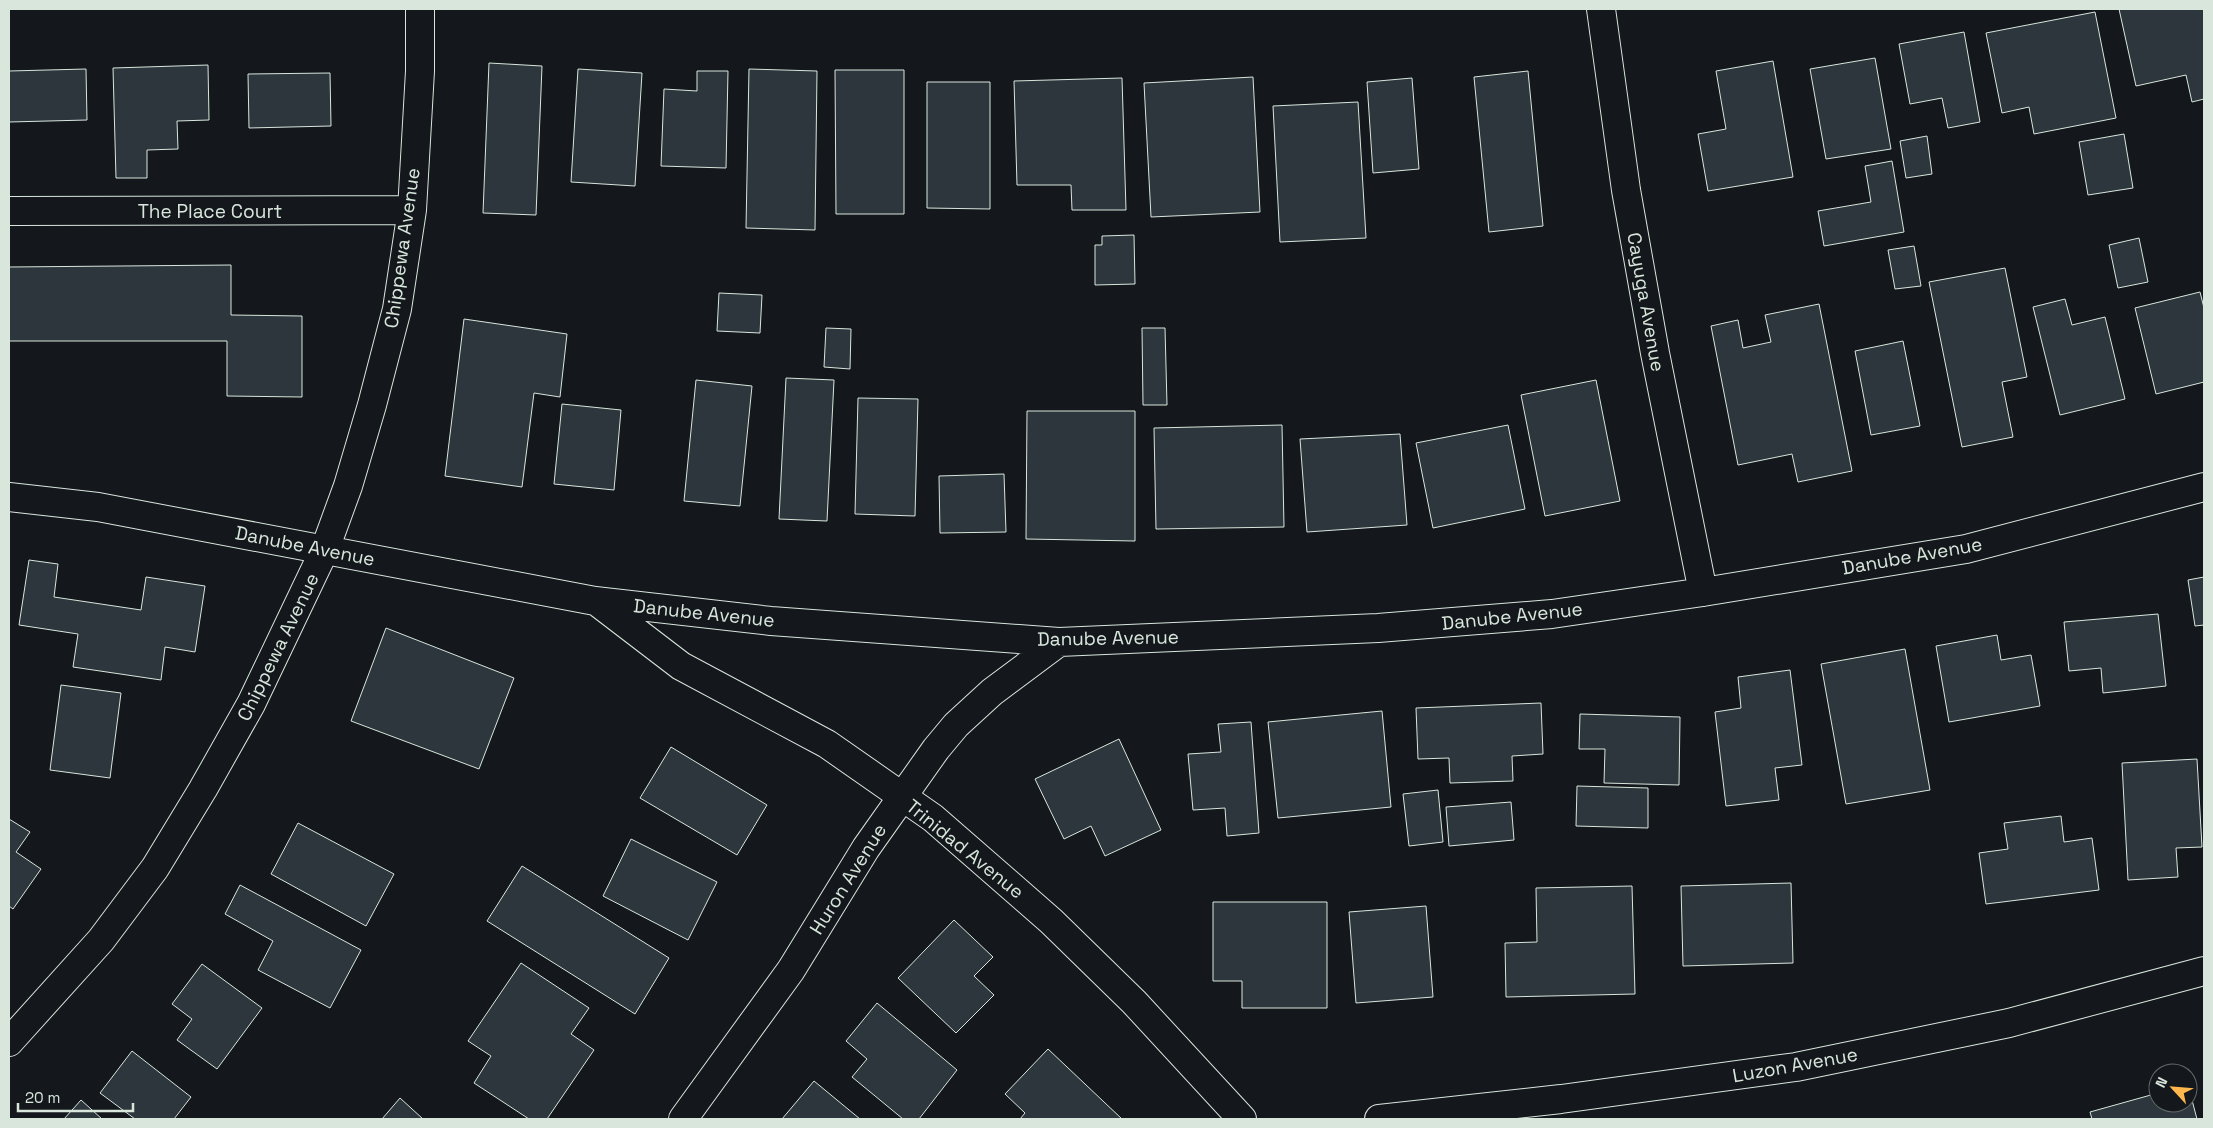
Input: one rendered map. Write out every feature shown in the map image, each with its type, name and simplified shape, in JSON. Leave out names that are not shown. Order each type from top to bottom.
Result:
[{"type":"street","name":"Chippewa Avenue","points":[[9,1042],[101,940],[155,868],[204,789],[251,704],[325,549],[370,414],[397,309],[412,210],[420,71],[420,9]]},
{"type":"street","name":"Cayuga Avenue","points":[[1601,9],[1630,209],[1655,353],[1704,592]]},
{"type":"street","name":"The Place Court","points":[[9,211],[412,210]]},
{"type":"street","name":"Danube Avenue","points":[[9,497],[98,507],[594,601],[780,622],[1059,642],[1378,628],[1552,614],[1704,592],[1966,549],[2204,487]]},
{"type":"street","name":"Trinidad Avenue","points":[[594,601],[681,666],[827,744],[933,818],[1051,921],[1134,1002],[1242,1119]]},
{"type":"street","name":"Huron Avenue","points":[[683,1119],[791,970],[866,848],[936,749],[956,725],[992,692],[1059,642]]},
{"type":"street","name":"Luzon Avenue","points":[[1378,1119],[1561,1099],[1796,1068],[2009,1023],[2204,972]]},
{"type":"building","points":[[2119,9],[2204,9],[2204,99],[2192,102],[2186,75],[2136,86]]},
{"type":"building","points":[[2095,12],[2116,118],[2034,134],[2029,107],[2002,113],[1986,33]]},
{"type":"building","points":[[1964,32],[1980,122],[1948,128],[1942,98],[1910,104],[1899,44]]},
{"type":"building","points":[[1875,58],[1891,149],[1826,159],[1810,69]]},
{"type":"building","points":[[1773,61],[1793,177],[1708,191],[1698,134],[1726,129],[1716,71]]},
{"type":"building","points":[[489,63],[542,66],[536,215],[483,213]]},
{"type":"building","points":[[208,65],[209,120],[177,121],[178,149],[147,150],[147,178],[116,178],[113,68]]},
{"type":"building","points":[[86,69],[87,120],[9,122],[9,71]]},
{"type":"building","points":[[578,69],[642,73],[635,186],[571,182]]},
{"type":"building","points":[[749,69],[817,71],[815,230],[746,228]]},
{"type":"building","points":[[835,70],[904,70],[904,214],[836,214]]},
{"type":"building","points":[[697,71],[728,71],[726,168],[661,166],[664,89],[697,91]]},
{"type":"building","points":[[1528,71],[1543,226],[1489,232],[1474,77]]},
{"type":"building","points":[[330,73],[331,126],[249,128],[248,74]]},
{"type":"building","points":[[1253,77],[1260,212],[1151,217],[1144,83]]},
{"type":"building","points":[[1122,78],[1126,210],[1072,210],[1071,185],[1017,185],[1014,81]]},
{"type":"building","points":[[1412,78],[1419,169],[1373,173],[1367,82]]},
{"type":"building","points":[[927,82],[990,82],[990,209],[927,208]]},
{"type":"building","points":[[1358,102],[1366,238],[1280,242],[1273,106]]},
{"type":"building","points":[[2124,134],[2133,188],[2088,195],[2079,142]]},
{"type":"building","points":[[1927,136],[1932,174],[1906,178],[1900,141]]},
{"type":"building","points":[[1892,161],[1904,232],[1824,246],[1818,211],[1871,202],[1865,166]]},
{"type":"building","points":[[1134,235],[1135,284],[1095,285],[1095,245],[1102,245],[1102,236]]},
{"type":"building","points":[[2139,238],[2148,282],[2118,288],[2109,245]]},
{"type":"building","points":[[1914,246],[1921,286],[1895,289],[1888,250]]},
{"type":"building","points":[[231,265],[231,315],[302,316],[302,397],[227,396],[227,341],[9,341],[9,267]]},
{"type":"building","points":[[2005,268],[2027,377],[2002,382],[2013,437],[1962,447],[1929,282]]},
{"type":"building","points":[[2200,292],[2204,308],[2204,382],[2156,394],[2135,308]]},
{"type":"building","points":[[719,293],[762,295],[760,333],[717,331]]},
{"type":"building","points":[[2065,299],[2072,325],[2105,317],[2125,399],[2060,415],[2033,307]]},
{"type":"building","points":[[1819,304],[1852,471],[1798,482],[1792,454],[1738,465],[1711,326],[1738,320],[1743,348],[1771,342],[1765,315]]},
{"type":"building","points":[[464,319],[567,334],[560,397],[534,393],[522,487],[445,476]]},
{"type":"building","points":[[826,328],[851,329],[850,369],[824,367]]},
{"type":"building","points":[[1142,328],[1165,328],[1167,405],[1143,405]]},
{"type":"building","points":[[1903,341],[1920,426],[1871,435],[1855,351]]},
{"type":"building","points":[[786,378],[834,380],[827,521],[779,519]]},
{"type":"building","points":[[696,380],[752,386],[740,506],[684,501]]},
{"type":"building","points":[[1596,380],[1620,501],[1545,516],[1521,395]]},
{"type":"building","points":[[858,398],[918,399],[915,516],[855,514]]},
{"type":"building","points":[[562,404],[621,410],[614,490],[554,484]]},
{"type":"building","points":[[1027,411],[1135,411],[1135,541],[1026,539]]},
{"type":"building","points":[[1282,425],[1284,527],[1156,529],[1154,428]]},
{"type":"building","points":[[1508,425],[1525,509],[1433,528],[1416,443]]},
{"type":"building","points":[[1400,434],[1407,525],[1307,532],[1300,439]]},
{"type":"building","points":[[1004,474],[1006,532],[940,533],[939,476]]},
{"type":"building","points":[[29,560],[58,564],[54,597],[141,610],[146,577],[205,586],[195,652],[165,647],[161,680],[73,667],[78,634],[19,625]]},
{"type":"building","points":[[2204,577],[2204,625],[2195,626],[2188,580]]},
{"type":"building","points":[[2158,614],[2166,686],[2103,693],[2101,668],[2069,671],[2064,622]]},
{"type":"building","points":[[386,628],[514,678],[479,769],[351,721]]},
{"type":"building","points":[[1997,635],[2001,660],[2031,655],[2040,706],[1949,722],[1936,646]]},
{"type":"building","points":[[1905,649],[1930,790],[1846,804],[1821,664]]},
{"type":"building","points":[[1790,670],[1802,765],[1775,768],[1779,800],[1726,806],[1715,712],[1741,708],[1738,677]]},
{"type":"building","points":[[61,685],[121,693],[110,778],[50,770]]},
{"type":"building","points":[[1541,703],[1543,754],[1512,756],[1513,781],[1450,783],[1449,758],[1418,759],[1416,708]]},
{"type":"building","points":[[1382,711],[1391,807],[1278,818],[1268,722]]},
{"type":"building","points":[[1580,714],[1680,717],[1679,785],[1604,783],[1605,749],[1579,749]]},
{"type":"building","points":[[1251,722],[1259,833],[1227,836],[1225,808],[1193,810],[1188,754],[1221,752],[1218,724]]},
{"type":"building","points":[[1119,739],[1161,830],[1105,856],[1091,826],[1064,839],[1035,779]]},
{"type":"building","points":[[671,747],[767,805],[737,855],[640,798]]},
{"type":"building","points":[[2197,759],[2202,847],[2176,848],[2178,877],[2128,880],[2122,763]]},
{"type":"building","points":[[1577,786],[1648,788],[1648,828],[1576,826]]},
{"type":"building","points":[[1438,790],[1443,842],[1409,846],[1403,794]]},
{"type":"building","points":[[1511,802],[1514,840],[1449,846],[1446,807]]},
{"type":"building","points":[[2061,816],[2064,842],[2092,838],[2099,890],[1986,904],[1979,853],[2008,849],[2004,823]]},
{"type":"building","points":[[9,819],[30,832],[16,852],[41,869],[13,909],[9,906]]},
{"type":"building","points":[[298,823],[394,874],[366,926],[271,874]]},
{"type":"building","points":[[631,839],[717,882],[688,940],[603,896]]},
{"type":"building","points":[[522,866],[669,958],[635,1014],[487,921]]},
{"type":"building","points":[[1791,883],[1793,963],[1683,966],[1681,886]]},
{"type":"building","points":[[240,885],[361,950],[330,1008],[258,970],[273,941],[225,914]]},
{"type":"building","points":[[1632,886],[1635,994],[1506,997],[1505,943],[1537,942],[1536,888]]},
{"type":"building","points":[[1213,902],[1327,902],[1327,1008],[1242,1008],[1242,981],[1213,981]]},
{"type":"building","points":[[1426,906],[1433,997],[1356,1003],[1349,912]]},
{"type":"building","points":[[954,920],[993,957],[974,976],[994,995],[956,1033],[898,978]]},
{"type":"building","points":[[521,963],[589,1008],[571,1034],[594,1050],[547,1119],[529,1119],[474,1083],[491,1056],[468,1041]]},
{"type":"building","points":[[202,964],[262,1008],[217,1069],[177,1040],[192,1019],[172,1004]]},
{"type":"building","points":[[877,1003],[957,1070],[919,1119],[903,1119],[852,1077],[867,1059],[846,1041]]},
{"type":"building","points":[[1048,1049],[1122,1119],[1020,1119],[1025,1113],[1005,1094]]},
{"type":"building","points":[[132,1051],[191,1097],[174,1119],[135,1119],[100,1093]]},
{"type":"building","points":[[814,1081],[860,1119],[782,1119]]},
{"type":"building","points":[[2148,1096],[2148,1113],[2195,1113],[2197,1119],[2092,1119],[2090,1112]]},
{"type":"building","points":[[400,1098],[423,1119],[382,1119]]},
{"type":"building","points":[[81,1100],[102,1119],[64,1119]]}]
